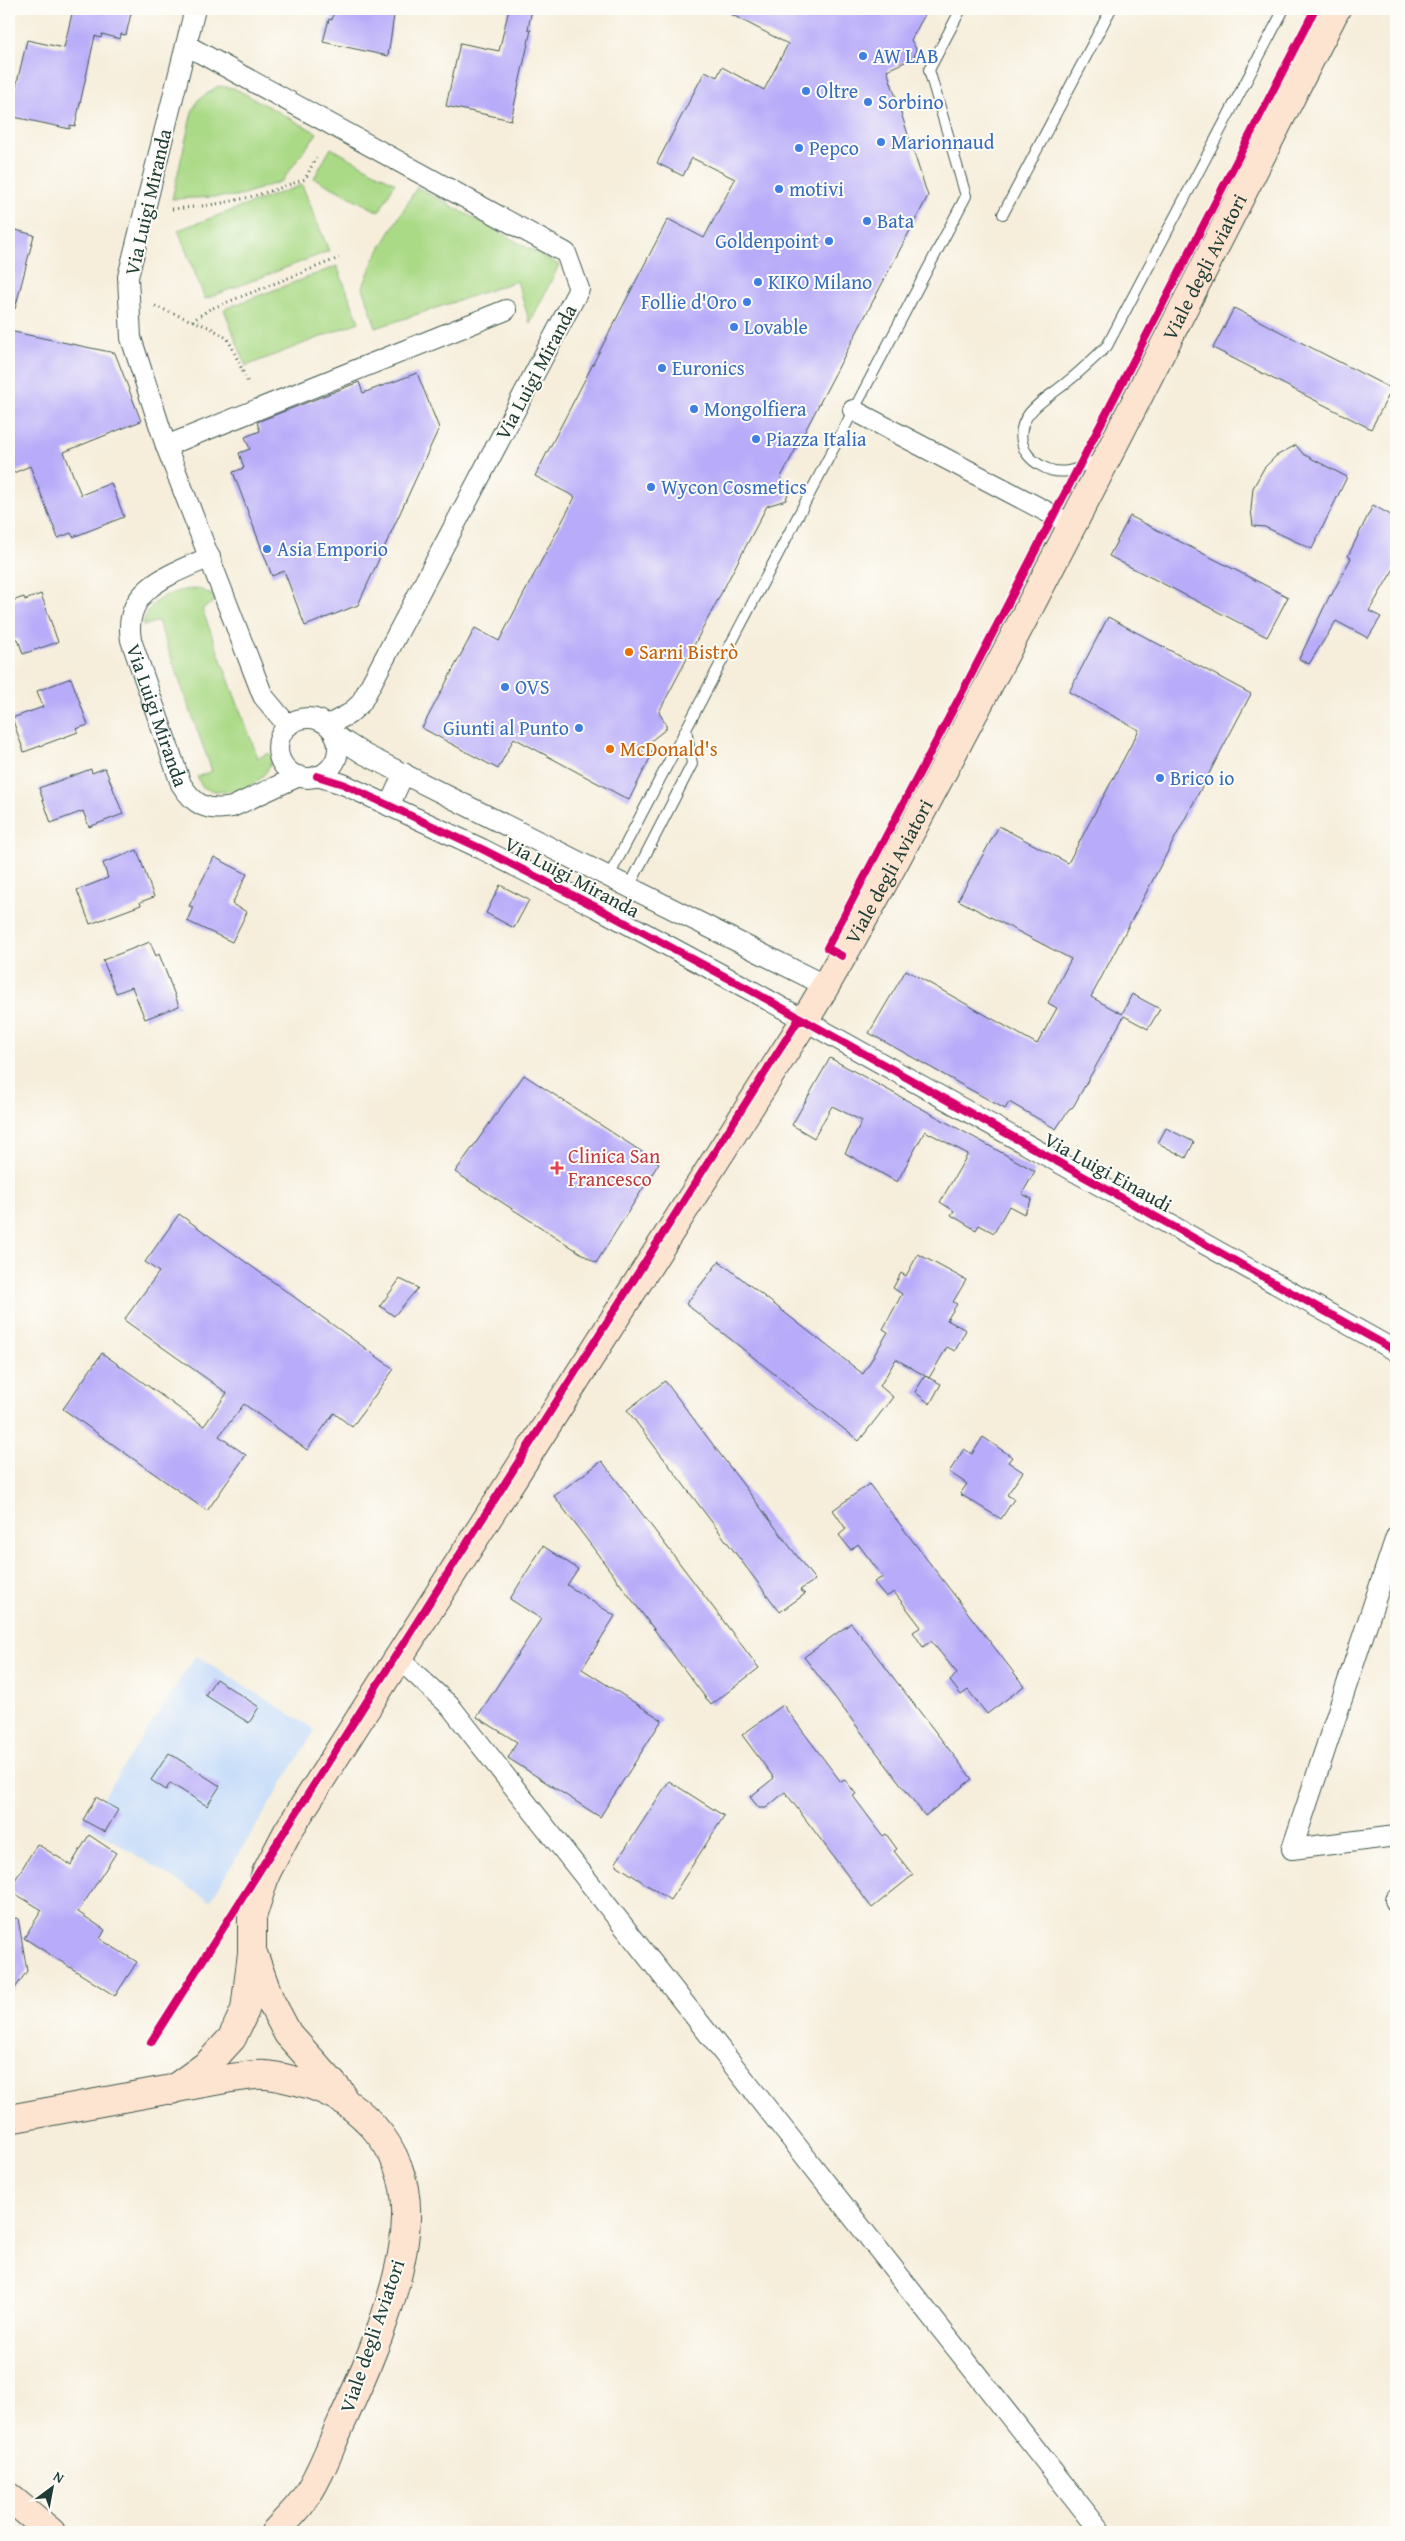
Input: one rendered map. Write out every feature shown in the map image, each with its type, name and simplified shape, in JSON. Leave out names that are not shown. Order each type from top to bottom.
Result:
[{"type":"main road","name":"Viale degli Aviatori","points":[[172,2090],[208,2064],[232,2038],[245,2010],[252,1953],[252,1917],[266,1872],[288,1831],[826,986],[925,806],[1072,525],[1336,9]]},
{"type":"main road","name":"Viale degli Aviatori","points":[[252,1953],[270,2000],[288,2034],[354,2107],[378,2130],[396,2160],[404,2191],[406,2209],[401,2257],[360,2382],[327,2456],[303,2500],[275,2532]]},
{"type":"main road","name":"Viale degli Aviatori","points":[[9,2119],[232,2078],[266,2075],[303,2082],[329,2092],[354,2107]]},
{"type":"main road","points":[[9,2104],[54,2111]]},
{"type":"main road","points":[[9,2497],[51,2532]]},
{"type":"street","name":"Via Luigi Miranda","points":[[195,9],[128,277],[131,338],[166,446],[263,696],[288,726]]},
{"type":"street","name":"Via Luigi Miranda","points":[[186,45],[566,253],[579,289],[361,703],[332,731],[350,747],[826,986]]},
{"type":"street","points":[[166,446],[506,310]]},
{"type":"street","points":[[853,410],[1072,525]]},
{"type":"street","name":"Via Luigi Miranda","points":[[210,557],[175,572],[150,586],[135,604],[128,626],[131,640],[181,784],[190,800],[203,806],[222,809],[232,807],[308,776],[343,784],[482,849],[805,1020]]},
{"type":"street","points":[[303,718],[312,718],[332,731],[337,756],[333,765],[308,776],[289,770],[279,753],[282,734],[288,726],[303,718]]},
{"type":"street","points":[[389,806],[404,773]]},
{"type":"street","points":[[594,907],[609,876]]},
{"type":"street","name":"Via Luigi Einaudi","points":[[805,1020],[1396,1351]]},
{"type":"street","points":[[1396,1537],[1292,1849],[1396,1836]]},
{"type":"street","points":[[398,1658],[450,1706],[1101,2532]]},
{"type":"lane","points":[[609,876],[966,196],[930,70],[961,9]]},
{"type":"lane","points":[[1003,214],[1111,9]]},
{"type":"lane","points":[[1108,454],[1067,473],[1048,471],[1034,462],[1023,449],[1020,436],[1023,424],[1031,411],[1107,346],[1284,9]]},
{"type":"lane","points":[[629,887],[692,764],[686,729]]},
{"type":"path","points":[[172,209],[217,205],[262,195],[305,179],[316,158]]},
{"type":"path","points":[[192,320],[210,309],[339,258]]},
{"type":"path","points":[[155,306],[212,328],[228,339],[249,385]]},
{"type":"shaded area","points":[[196,1655],[315,1730],[210,1901],[86,1824]]},
{"type":"green space","points":[[218,86],[234,88],[317,133],[282,181],[238,196],[172,199],[192,112],[198,100]]},
{"type":"green space","points":[[331,148],[395,183],[379,212],[314,178]]},
{"type":"green space","points":[[302,185],[329,251],[205,299],[178,230]]},
{"type":"green space","points":[[417,187],[559,265],[530,323],[517,281],[376,328],[363,287],[374,259]]},
{"type":"green space","points":[[337,266],[359,322],[246,366],[224,309]]},
{"type":"green space","points":[[190,589],[199,589],[214,596],[215,601],[202,609],[258,758],[269,753],[273,757],[269,768],[254,783],[234,791],[223,792],[202,787],[197,777],[212,771],[158,621],[143,626],[145,616],[150,608],[163,597]]},
{"type":"building","points":[[73,9],[132,9],[126,35],[121,34],[120,39],[102,34],[101,38],[95,36],[75,126],[70,125],[70,129],[14,117],[15,113],[10,112],[27,40],[64,48]]},
{"type":"building","points":[[334,9],[395,9],[388,56],[323,42],[329,19],[332,20]]},
{"type":"building","points":[[509,9],[532,9],[528,29],[531,30],[511,120],[446,106],[460,43],[499,51]]},
{"type":"building","name":"Mongolfiera","points":[[721,9],[928,9],[911,40],[916,49],[914,58],[887,70],[928,196],[781,477],[789,489],[786,500],[767,506],[659,712],[666,725],[666,729],[643,747],[653,752],[629,800],[514,738],[498,769],[422,728],[475,628],[499,641],[575,497],[535,476],[668,219],[704,238],[735,179],[692,158],[683,176],[657,163],[705,71],[717,77],[722,67],[764,90],[788,44]]},
{"type":"building","points":[[12,229],[34,235],[15,309],[9,308],[9,232]]},
{"type":"building","points":[[1234,308],[1392,389],[1371,429],[1213,348]]},
{"type":"building","points":[[9,331],[115,353],[141,421],[64,452],[81,495],[111,483],[124,517],[73,537],[71,533],[58,538],[30,466],[9,475]]},
{"type":"building","points":[[417,373],[439,428],[358,605],[305,626],[284,571],[272,576],[233,472],[244,468],[239,453],[250,449],[245,437],[260,431],[257,422],[359,382],[363,393]]},
{"type":"building","points":[[1296,445],[1303,454],[1347,477],[1312,549],[1265,527],[1253,526],[1251,509],[1253,488],[1264,468],[1276,456]]},
{"type":"building","points":[[1373,505],[1396,518],[1396,565],[1369,611],[1381,617],[1368,638],[1336,621],[1309,664],[1299,659],[1330,595],[1351,558],[1348,556]]},
{"type":"building","points":[[1130,516],[1288,597],[1267,637],[1109,556]]},
{"type":"building","points":[[41,594],[58,642],[23,654],[18,639],[9,639],[9,602],[24,597],[25,600]]},
{"type":"building","name":"Brico io","points":[[1108,617],[1251,694],[1091,997],[1122,1014],[1132,994],[1160,1009],[1148,1029],[1124,1016],[1073,1107],[1069,1109],[1056,1129],[1009,1102],[1005,1109],[869,1033],[906,970],[1037,1044],[1057,1008],[1048,1003],[1071,959],[958,900],[999,826],[1068,863],[1139,730],[1069,692]]},
{"type":"building","points":[[71,678],[88,725],[76,729],[78,732],[24,752],[12,718],[43,707],[37,691]]},
{"type":"building","points":[[105,768],[123,814],[89,827],[83,811],[51,823],[39,788],[91,769],[92,773]]},
{"type":"building","points":[[137,850],[154,897],[140,902],[141,905],[90,924],[77,890],[108,878],[103,863]]},
{"type":"building","points":[[214,857],[247,874],[232,904],[247,912],[232,942],[187,921],[193,907],[189,906]]},
{"type":"building","points":[[500,885],[529,900],[514,928],[486,913]]},
{"type":"building","points":[[150,942],[156,956],[159,954],[179,1006],[145,1019],[132,987],[116,993],[103,960]]},
{"type":"building","points":[[830,1058],[1035,1171],[1022,1194],[1032,1199],[1024,1214],[1009,1206],[994,1233],[979,1225],[976,1230],[951,1215],[954,1211],[940,1202],[968,1154],[925,1131],[897,1182],[845,1153],[862,1121],[832,1106],[814,1138],[792,1125]]},
{"type":"building","name":"Clinica San Francesco","points":[[524,1075],[659,1163],[596,1263],[455,1172]]},
{"type":"building","points":[[1166,1128],[1194,1142],[1186,1158],[1158,1143]]},
{"type":"building","points":[[179,1214],[394,1369],[352,1427],[334,1413],[307,1450],[244,1404],[219,1436],[246,1455],[207,1511],[63,1409],[102,1353],[204,1426],[227,1393],[124,1320],[159,1272],[145,1262]]},
{"type":"building","points":[[918,1254],[966,1280],[953,1302],[957,1304],[947,1320],[966,1330],[955,1351],[947,1347],[929,1378],[896,1359],[880,1386],[893,1397],[859,1441],[686,1304],[719,1261],[863,1374],[888,1332],[883,1329],[902,1294],[893,1288],[901,1273],[906,1276]]},
{"type":"building","points":[[400,1279],[418,1288],[394,1316],[380,1306]]},
{"type":"building","points":[[925,1376],[941,1384],[930,1404],[915,1392]]},
{"type":"building","points":[[665,1381],[815,1580],[800,1590],[805,1594],[780,1612],[627,1410]]},
{"type":"building","points":[[983,1437],[1012,1457],[1008,1462],[1023,1472],[1007,1495],[1014,1499],[1001,1519],[960,1494],[967,1484],[949,1472],[964,1449],[972,1454]]},
{"type":"building","points":[[602,1461],[759,1668],[711,1705],[554,1496]]},
{"type":"building","points":[[869,1484],[1024,1686],[987,1714],[968,1690],[961,1695],[950,1681],[957,1673],[931,1641],[923,1647],[913,1632],[921,1627],[894,1592],[886,1597],[874,1582],[883,1577],[858,1544],[851,1550],[839,1535],[846,1529],[833,1510]]},
{"type":"building","points":[[543,1546],[578,1569],[567,1585],[615,1616],[582,1669],[662,1720],[600,1817],[508,1758],[517,1742],[477,1717],[541,1619],[510,1599]]},
{"type":"building","points":[[851,1623],[972,1779],[925,1816],[804,1657]]},
{"type":"building","points":[[216,1679],[259,1707],[249,1723],[205,1695]]},
{"type":"building","points":[[783,1705],[841,1782],[845,1780],[856,1794],[853,1796],[883,1836],[886,1834],[897,1849],[894,1851],[913,1875],[872,1908],[785,1792],[766,1808],[759,1808],[750,1797],[774,1778],[742,1735]]},
{"type":"building","points":[[169,1753],[220,1786],[207,1806],[170,1783],[166,1790],[151,1780]]},
{"type":"building","points":[[669,1781],[724,1816],[670,1900],[615,1864]]},
{"type":"building","points":[[96,1797],[118,1810],[105,1832],[83,1820]]},
{"type":"building","points":[[89,1835],[116,1853],[78,1912],[105,1930],[100,1939],[137,1962],[115,1996],[24,1938],[42,1910],[9,1890],[37,1844],[71,1865]]},
{"type":"building","points":[[18,1918],[27,1971],[9,1997],[9,1919]]},
{"type":"cycle path","points":[[842,956],[827,948],[967,683],[1315,9]]},
{"type":"cycle path","points":[[317,776],[343,784],[482,849],[598,908],[752,991],[1396,1351]]},
{"type":"cycle path","points":[[151,2042],[797,1022],[805,1020]]},
{"type":"place","name":"AW LAB","points":[[863,56]]},
{"type":"place","name":"Oltre","points":[[806,91]]},
{"type":"place","name":"Sorbino","points":[[868,102]]},
{"type":"place","name":"Marionnaud","points":[[881,142]]},
{"type":"place","name":"Pepco","points":[[799,148]]},
{"type":"place","name":"motivi","points":[[779,189]]},
{"type":"place","name":"Bata","points":[[867,221]]},
{"type":"place","name":"Goldenpoint","points":[[829,241]]},
{"type":"place","name":"KIKO Milano","points":[[758,282]]},
{"type":"place","name":"Follie d'Oro","points":[[747,302]]},
{"type":"place","name":"Lovable","points":[[734,327]]},
{"type":"place","name":"Euronics","points":[[662,368]]},
{"type":"place","name":"Mongolfiera","points":[[694,409]]},
{"type":"place","name":"Piazza Italia","points":[[756,439]]},
{"type":"place","name":"Wycon Cosmetics","points":[[651,487]]},
{"type":"place","name":"Asia Emporio","points":[[267,549]]},
{"type":"place","name":"Sarni Bistrò","points":[[629,652]]},
{"type":"place","name":"OVS","points":[[505,687]]},
{"type":"place","name":"Giunti al Punto","points":[[579,728]]},
{"type":"place","name":"McDonald's","points":[[610,749]]},
{"type":"place","name":"Brico io","points":[[1160,778]]},
{"type":"place","name":"Clinica San Francesco","points":[[557,1168]]}]
